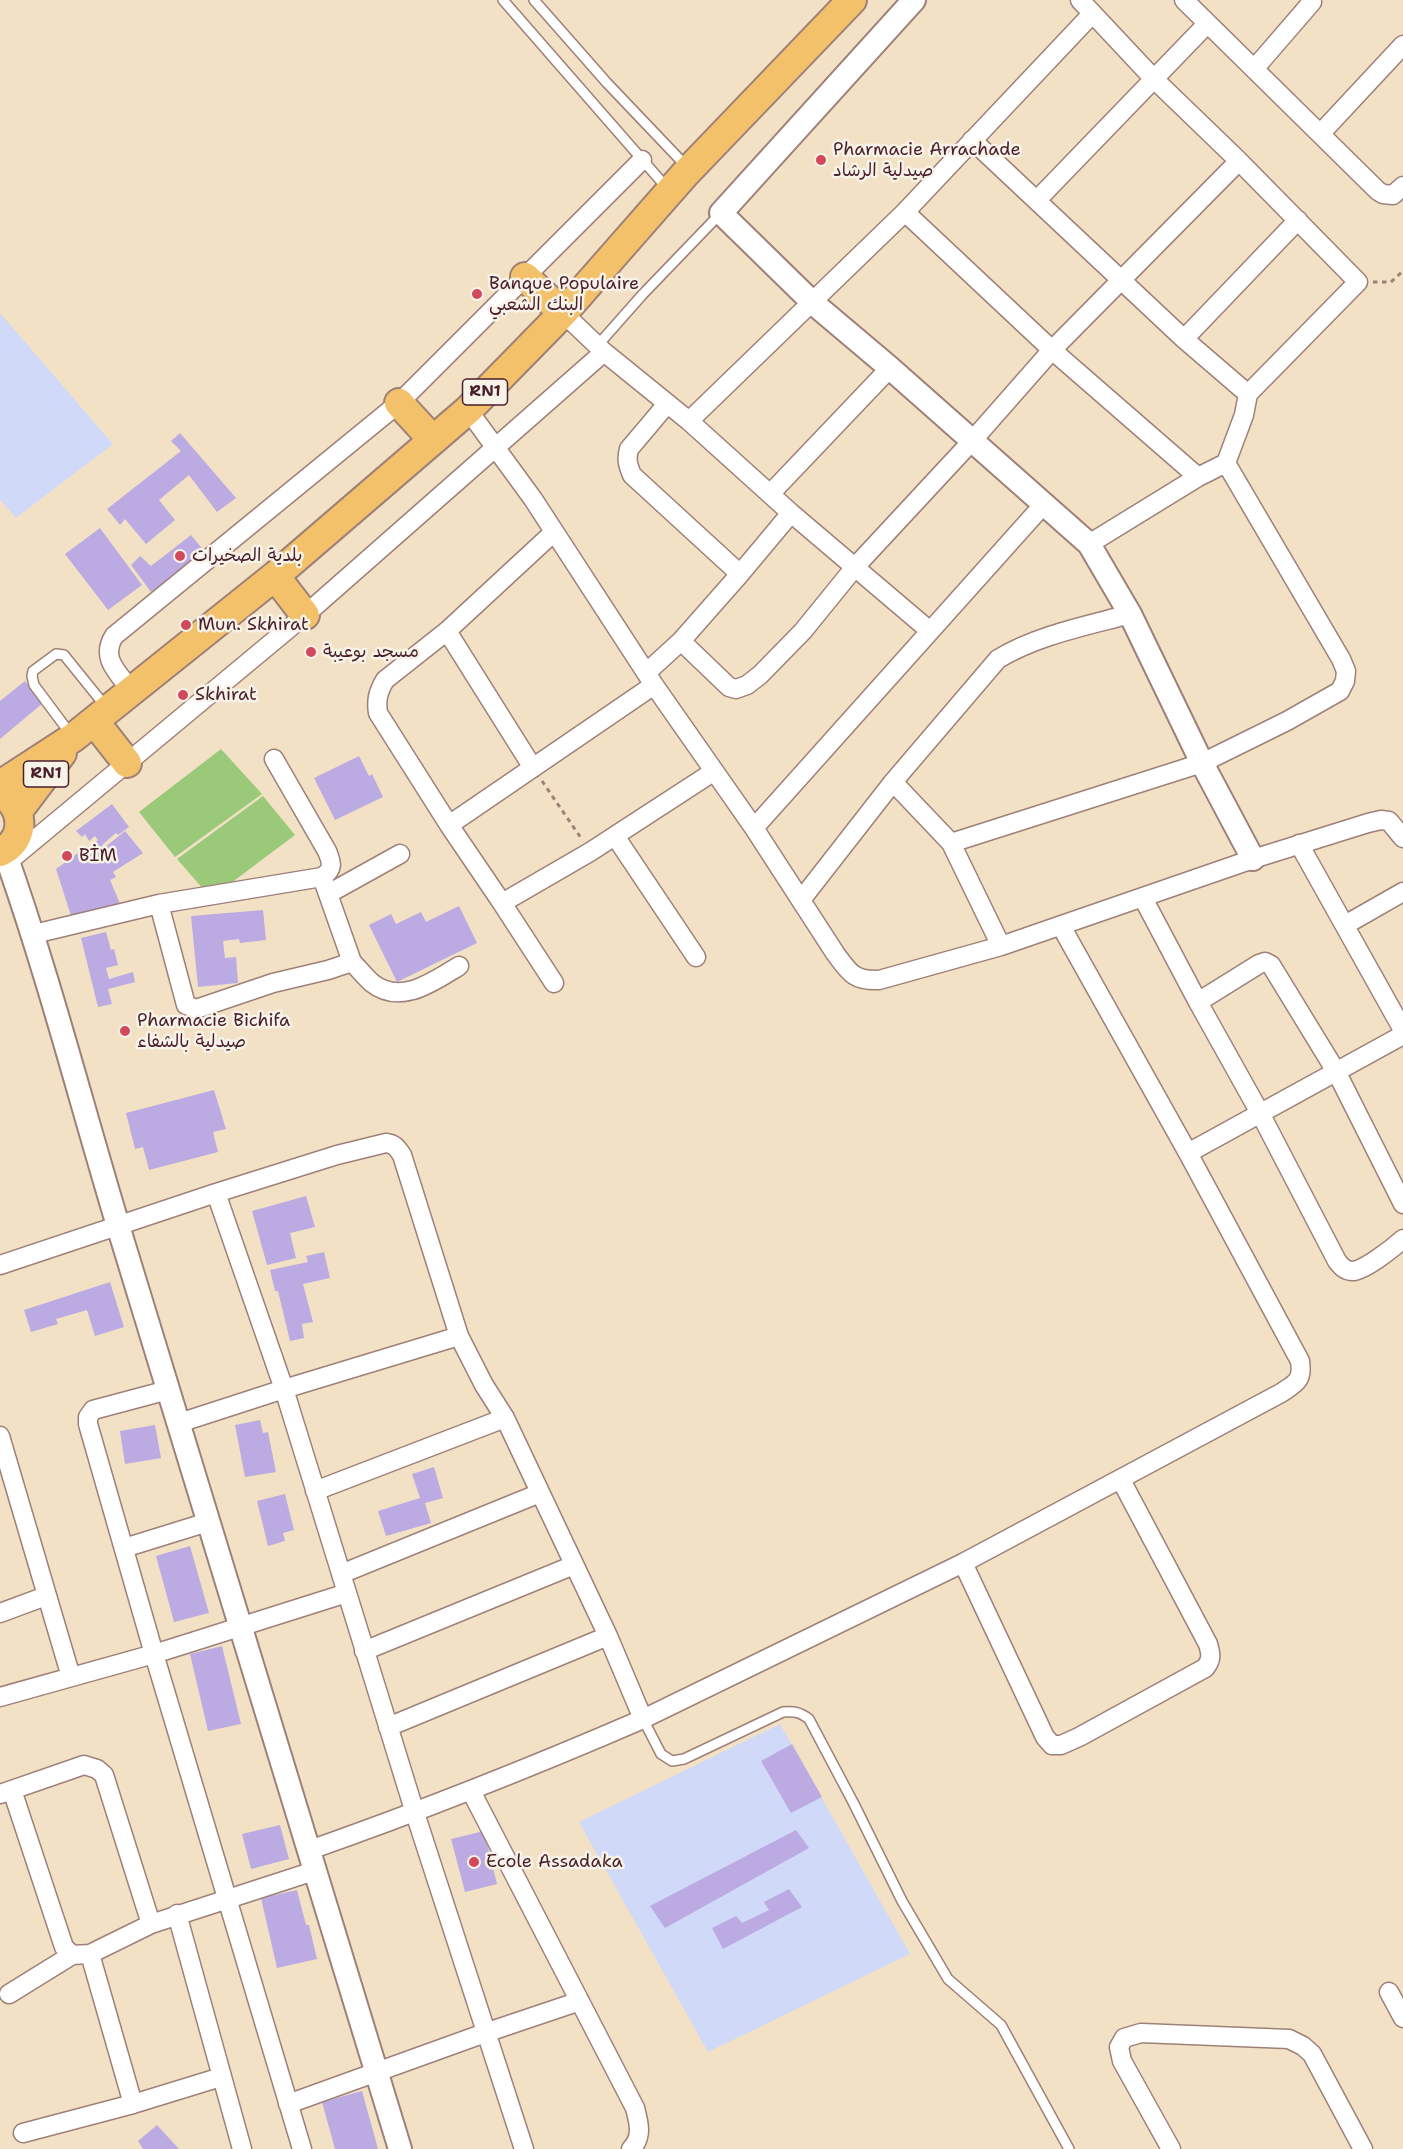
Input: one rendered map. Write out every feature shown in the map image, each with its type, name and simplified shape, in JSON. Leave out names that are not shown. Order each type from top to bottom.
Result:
[{"type":"main road","name":"RN1","points":[[4,855],[16,838],[20,820],[9,803],[92,723],[275,576],[468,410],[563,313],[690,169],[852,0]]},
{"type":"main road","points":[[525,277],[563,313]]},
{"type":"main road","points":[[399,403],[434,440]]},
{"type":"main road","points":[[275,576],[305,615]]},
{"type":"main road","name":"RN1","points":[[0,785],[92,723]]},
{"type":"main road","points":[[92,723],[127,763]]},
{"type":"street","points":[[914,0],[721,213],[813,303],[1089,544],[1130,614],[1202,763],[1253,859]]},
{"type":"street","points":[[1080,0],[1154,79],[1239,161],[1358,282],[1248,394],[1244,415],[1226,464],[1198,477],[1089,544]]},
{"type":"street","points":[[1184,0],[1383,194],[1393,195],[1403,186]]},
{"type":"street","points":[[1255,68],[1312,1]]},
{"type":"street","points":[[689,421],[905,212],[1092,14]]},
{"type":"street","points":[[1037,200],[1207,24]]},
{"type":"street","points":[[1321,133],[1403,45]]},
{"type":"street","points":[[972,140],[1184,339],[1248,394]]},
{"type":"street","points":[[131,690],[110,663],[107,652],[114,636],[399,403],[642,160]]},
{"type":"street","points":[[681,641],[729,687],[736,689],[747,685],[760,675],[803,631],[855,567],[972,441],[1052,350],[1239,161]]},
{"type":"street","points":[[905,212],[1052,350],[1198,477]]},
{"type":"street","points":[[1184,339],[1298,220]]},
{"type":"street","points":[[563,313],[600,349],[689,421],[791,513],[930,631]]},
{"type":"street","points":[[400,2149],[239,1627],[118,1225],[34,934],[4,855],[127,763],[305,615],[497,447],[600,349]]},
{"type":"street","points":[[770,494],[890,368]]},
{"type":"street","points":[[667,404],[629,449],[626,458],[628,466],[632,475],[740,574]]},
{"type":"street","points":[[468,410],[497,447],[555,532],[650,679],[754,828],[840,960],[858,979],[879,980],[1001,946],[1253,859],[1381,820],[1389,821],[1403,838]]},
{"type":"street","points":[[951,843],[1202,763],[1287,722],[1340,691],[1345,681],[1346,671],[1341,659],[1226,464]]},
{"type":"street","points":[[754,828],[1044,504]]},
{"type":"street","points":[[448,825],[533,768],[650,679],[791,513]]},
{"type":"street","points":[[554,983],[448,825],[378,713],[376,701],[385,680],[447,631],[555,532]]},
{"type":"street","points":[[801,900],[893,782],[998,658],[1044,638],[1130,614]]},
{"type":"street","points":[[447,631],[533,768]]},
{"type":"street","points":[[274,759],[330,857],[331,869],[325,886],[352,962],[372,983],[387,991],[399,993],[411,992],[428,985],[459,966]]},
{"type":"street","points":[[502,903],[590,852],[713,772]]},
{"type":"street","points":[[893,782],[951,843],[1001,946]]},
{"type":"street","points":[[615,836],[696,957]]},
{"type":"street","points":[[1188,1153],[1337,1073],[1403,1033],[1299,844]]},
{"type":"street","points":[[34,934],[159,904],[325,886],[400,854]]},
{"type":"street","points":[[1345,925],[1403,892]]},
{"type":"street","points":[[1143,898],[1260,1113],[1337,1261],[1343,1268],[1351,1271],[1360,1270],[1403,1239]]},
{"type":"street","points":[[159,904],[186,1005],[191,1009],[273,983],[352,962]]},
{"type":"street","points":[[9,1994],[81,1954],[177,1914],[228,1899],[415,1813],[561,1755],[643,1719],[963,1563],[1121,1480],[1281,1393],[1298,1381],[1301,1370],[1300,1361],[1188,1153],[1061,927]]},
{"type":"street","points":[[1198,1002],[1259,964],[1265,962],[1271,965],[1337,1073],[1403,1204]]},
{"type":"street","points":[[0,1265],[336,1155],[386,1143],[392,1144],[402,1155],[459,1336],[484,1385],[505,1418],[608,1636],[643,1719]]},
{"type":"street","points":[[216,1193],[284,1389],[484,2032],[524,2149]]},
{"type":"street","points":[[178,1423],[459,1336]]},
{"type":"street","points":[[168,1390],[93,1410],[88,1418],[88,1424],[154,1654],[302,2149]]},
{"type":"street","points":[[315,1491],[505,1418]]},
{"type":"street","points":[[0,1436],[71,1677]]},
{"type":"street","points":[[963,1563],[1045,1737],[1052,1744],[1061,1745],[1079,1737],[1204,1668],[1210,1662],[1208,1644],[1121,1480]]},
{"type":"street","points":[[341,1574],[540,1493]]},
{"type":"street","points":[[124,1548],[208,1522]]},
{"type":"street","points":[[364,1651],[574,1565]]},
{"type":"street","points":[[0,1697],[154,1654],[347,1593]]},
{"type":"street","points":[[0,1613],[46,1596]]},
{"type":"street","points":[[388,1727],[608,1636]]},
{"type":"street","points":[[133,2104],[81,1954],[64,1947],[6,1792],[84,1766],[97,1769],[104,1775],[151,1924]]},
{"type":"street","points":[[471,1791],[635,2108],[640,2124],[639,2137],[631,2149]]},
{"type":"street","points":[[177,1914],[242,2149]]},
{"type":"street","points":[[1389,1992],[1403,2018]]},
{"type":"street","points":[[288,2104],[484,2032],[579,2001]]},
{"type":"street","points":[[1171,2149],[1122,2061],[1119,2047],[1124,2038],[1141,2033],[1289,2039],[1312,2054],[1363,2149]]},
{"type":"street","points":[[22,2133],[133,2104],[221,2077]]},
{"type":"lane","points":[[503,0],[670,191]]},
{"type":"lane","points":[[534,0],[607,83],[690,169]]},
{"type":"lane","points":[[600,349],[643,294],[721,213]]},
{"type":"lane","points":[[56,654],[64,655],[92,723],[32,680],[33,671],[56,654]]},
{"type":"lane","points":[[643,1719],[661,1754],[672,1761],[684,1759],[783,1713],[792,1711],[802,1713],[809,1719],[902,1901],[948,1979],[1001,2025],[1069,2149]]},
{"type":"path","points":[[1358,282],[1391,282],[1403,271]]},
{"type":"path","points":[[533,768],[590,852]]},
{"type":"shaded area","points":[[0,313],[113,444],[16,518],[0,500]]},
{"type":"shaded area","points":[[780,1724],[910,1954],[708,2052],[579,1822]]},
{"type":"green space","points":[[221,749],[262,794],[175,857],[139,812]]},
{"type":"green space","points":[[263,796],[295,835],[211,898],[177,859]]},
{"type":"building","points":[[180,433],[236,498],[217,512],[189,475],[159,500],[175,520],[146,544],[125,519],[120,525],[107,509],[181,451],[171,441]]},
{"type":"building","points":[[100,528],[142,585],[108,610],[65,554]]},
{"type":"building","points":[[191,535],[205,552],[151,592],[131,565],[140,556],[151,566]]},
{"type":"building","points":[[25,681],[43,703],[0,739],[0,701]]},
{"type":"building","points":[[359,756],[369,776],[372,774],[383,797],[335,820],[314,778]]},
{"type":"building","points":[[112,804],[129,827],[118,835],[116,833],[102,845],[104,848],[125,831],[143,853],[113,872],[116,877],[110,880],[121,906],[72,919],[56,869],[88,846],[90,848],[98,840],[95,836],[89,841],[85,834],[82,837],[76,831]]},
{"type":"building","points":[[459,906],[477,943],[397,982],[369,925],[391,914],[396,924],[421,912],[426,922]]},
{"type":"building","points":[[263,910],[266,940],[240,943],[239,939],[223,941],[225,958],[236,957],[238,983],[198,987],[191,916]]},
{"type":"building","points":[[106,932],[118,965],[106,968],[109,979],[133,972],[135,982],[108,989],[112,1004],[98,1007],[81,938]]},
{"type":"building","points":[[214,1090],[226,1129],[213,1132],[218,1152],[149,1170],[143,1147],[135,1149],[126,1113]]},
{"type":"building","points":[[306,1196],[315,1227],[290,1233],[296,1258],[267,1265],[252,1211]]},
{"type":"building","points":[[324,1252],[330,1278],[303,1284],[313,1322],[302,1324],[304,1338],[290,1341],[278,1291],[275,1291],[270,1270],[308,1262],[306,1256]]},
{"type":"building","points":[[110,1282],[124,1327],[95,1336],[87,1310],[56,1319],[58,1324],[31,1332],[24,1310]]},
{"type":"building","points":[[260,1420],[263,1433],[268,1432],[276,1472],[245,1477],[235,1425]]},
{"type":"building","points":[[155,1425],[161,1458],[125,1464],[120,1431]]},
{"type":"building","points":[[434,1467],[443,1498],[425,1503],[431,1523],[386,1536],[378,1511],[420,1498],[412,1474]]},
{"type":"building","points":[[285,1494],[294,1530],[283,1533],[285,1541],[268,1546],[257,1501]]},
{"type":"building","points":[[190,1546],[209,1613],[174,1622],[156,1556]]},
{"type":"building","points":[[222,1646],[241,1724],[208,1731],[190,1654]]},
{"type":"building","points":[[792,1744],[822,1797],[791,1813],[761,1761]]},
{"type":"building","points":[[280,1825],[289,1859],[251,1869],[242,1834]]},
{"type":"building","points":[[796,1830],[809,1848],[665,1928],[650,1906]]},
{"type":"building","name":"Ecole Assadaka","points":[[484,1831],[497,1884],[465,1892],[451,1839]]},
{"type":"building","points":[[789,1889],[802,1907],[723,1949],[712,1928],[736,1916],[742,1923],[769,1910],[764,1902]]},
{"type":"building","points":[[297,1890],[317,1959],[277,1968],[261,1898]]},
{"type":"building","points":[[362,2091],[378,2149],[335,2149],[322,2102]]},
{"type":"building","points":[[157,2125],[179,2149],[143,2149],[138,2141]]},
{"type":"place","name":"Pharmacie Arrachade صيدلية الرشاد","points":[[821,160]]},
{"type":"place","name":"Banque Populaire البنك الشعبي","points":[[477,294]]},
{"type":"place","name":"بلدية الصخيرات","points":[[180,556]]},
{"type":"place","name":"Mun. Skhirat","points":[[186,625]]},
{"type":"place","name":"مسجد بوعيبة","points":[[311,652]]},
{"type":"place","name":"Skhirat","points":[[183,695]]},
{"type":"place","name":"BİM","points":[[67,856]]},
{"type":"place","name":"Pharmacie Bichifa صيدلية بالشفاء","points":[[125,1031]]},
{"type":"place","name":"Ecole Assadaka","points":[[474,1862]]}]
